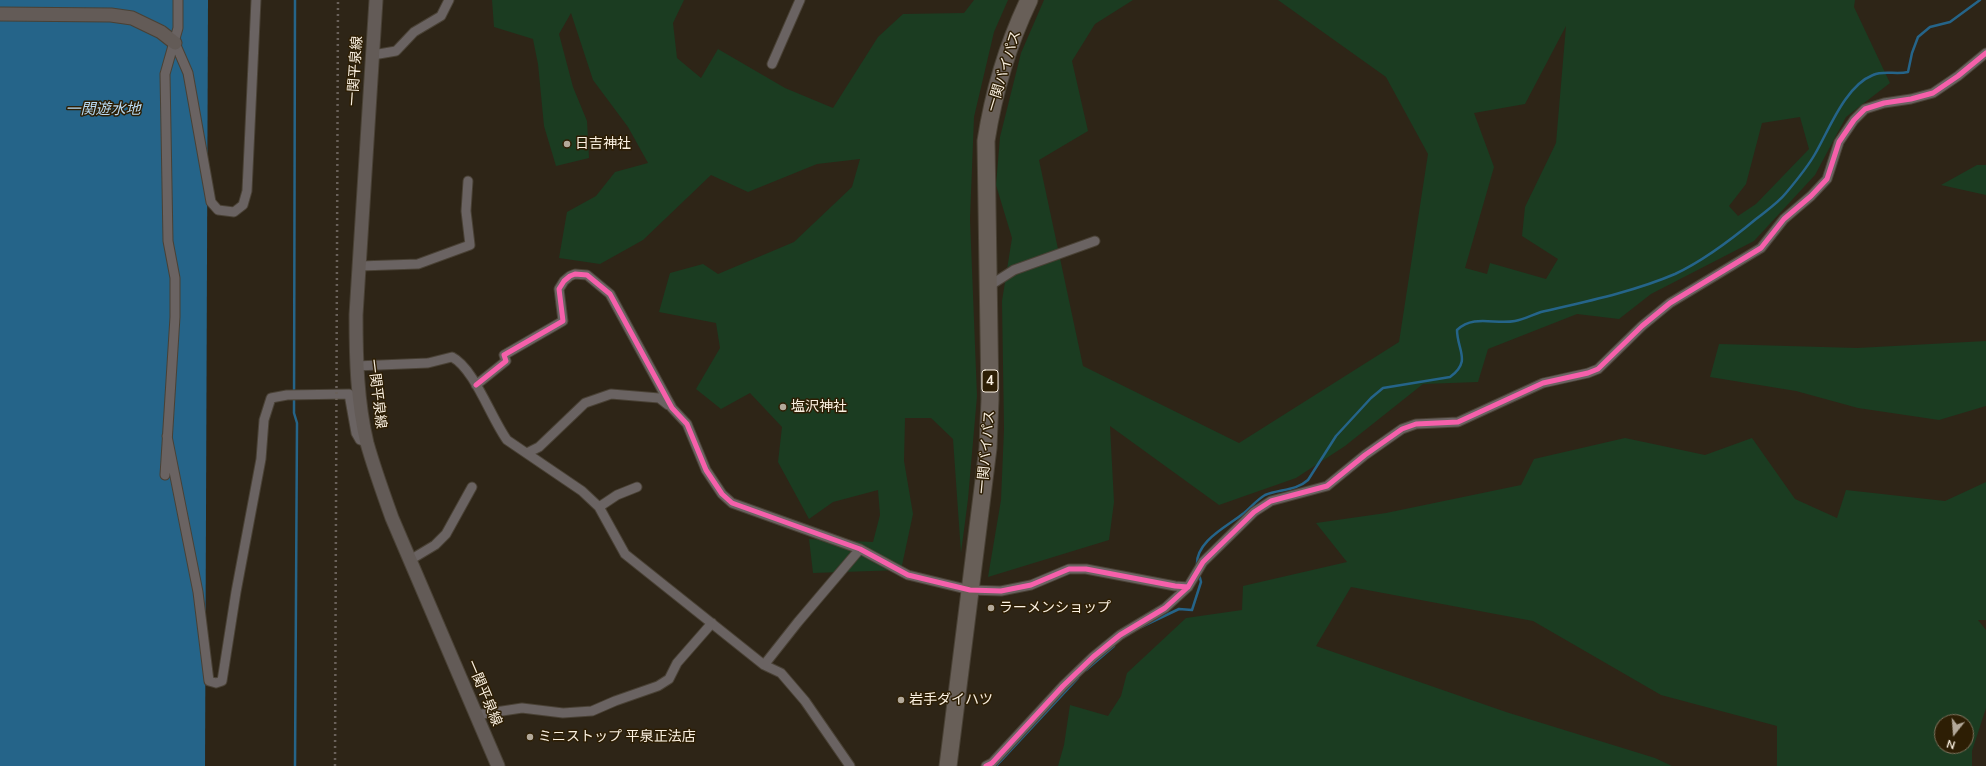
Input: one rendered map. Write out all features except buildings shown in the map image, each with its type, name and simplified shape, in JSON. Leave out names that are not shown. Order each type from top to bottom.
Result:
[{"type":"highway","name":"一関バイパス","points":[[948,766],[988,448],[990,399],[986,181],[987,134],[992,104],[1010,40],[1029,0]]},
{"type":"main road","name":"一関平泉線","points":[[376,0],[356,316],[356,366],[359,399],[367,442],[378,478],[410,560],[498,766]]},
{"type":"main road","points":[[0,14],[111,15],[132,18],[161,32],[175,44]]},
{"type":"street","points":[[165,475],[175,316],[175,278],[168,241],[165,74],[175,44],[178,28],[178,0]]},
{"type":"street","points":[[175,44],[188,73],[211,202],[218,210],[234,212],[243,205],[247,191],[256,0]]},
{"type":"street","points":[[372,55],[396,50],[414,32],[441,16],[449,0]]},
{"type":"street","points":[[772,64],[800,0]]},
{"type":"street","points":[[986,766],[992,763],[1058,691],[1093,657],[1120,635],[1165,608],[1188,587],[1201,565],[1254,512],[1271,501],[1327,486],[1365,455],[1402,429],[1416,424],[1458,422],[1544,383],[1588,373],[1598,369],[1642,326],[1670,303],[1761,248],[1784,219],[1811,196],[1827,179],[1839,142],[1854,120],[1865,109],[1884,103],[1911,99],[1933,93],[1958,76],[1986,53]]},
{"type":"street","points":[[360,266],[418,264],[470,245],[466,211],[468,181]]},
{"type":"street","points":[[989,286],[1014,270],[1095,241]]},
{"type":"street","points":[[476,385],[506,361],[504,355],[563,321],[559,289],[564,281],[575,274],[587,276],[610,294],[672,408]]},
{"type":"street","points":[[356,366],[428,363],[452,357],[460,361],[476,385],[502,434],[507,440],[582,491],[599,507],[625,554],[764,665],[781,673],[800,695],[850,766]]},
{"type":"street","points":[[167,436],[198,592],[209,681],[216,683],[222,681],[236,592],[261,459],[264,420],[271,398],[287,395],[349,394],[356,433],[360,440],[367,442]]},
{"type":"street","points":[[527,453],[539,447],[585,403],[610,394],[660,398],[687,424],[706,470],[722,494],[732,503],[860,549],[908,575],[970,590],[1000,590],[1031,586],[1069,569],[1086,569],[1175,586],[1188,587]]},
{"type":"street","points":[[410,560],[435,545],[446,534],[472,487]]},
{"type":"street","points":[[599,507],[617,496],[637,487]]},
{"type":"street","points":[[764,665],[860,549]]},
{"type":"street","points":[[476,715],[522,708],[562,713],[592,711],[615,701],[658,686],[669,679],[677,663],[712,623]]},
{"type":"green space","points":[[492,0],[684,0],[673,23],[677,58],[701,78],[718,49],[785,88],[833,108],[878,37],[903,14],[964,13],[974,0],[1008,0],[994,32],[974,117],[970,219],[977,396],[968,499],[961,553],[953,439],[931,418],[905,418],[904,461],[913,514],[901,570],[813,573],[809,539],[873,542],[880,515],[878,490],[833,502],[809,519],[778,462],[782,427],[750,393],[721,409],[696,389],[720,348],[716,323],[659,312],[670,273],[703,264],[718,274],[794,242],[852,187],[860,159],[817,164],[748,192],[711,175],[643,240],[600,264],[559,258],[567,212],[596,196],[615,172],[648,163],[628,127],[593,80],[571,13],[559,34],[573,87],[587,121],[589,158],[556,166],[544,126],[538,64],[533,39],[494,27]]},
{"type":"green space","points":[[1044,0],[1133,0],[1095,24],[1072,61],[1088,131],[1039,160],[1083,366],[1239,443],[1399,342],[1428,154],[1386,77],[1278,0],[1855,0],[1854,7],[1890,83],[1846,117],[1815,175],[1754,241],[1651,294],[1619,319],[1577,314],[1488,349],[1478,382],[1423,384],[1345,446],[1296,478],[1219,505],[1110,426],[1114,502],[1109,540],[988,577],[1001,500],[1004,429],[1002,301],[1012,238],[996,185],[1000,137],[1021,53]],"holes":[[[1566,26],[1556,143],[1525,207],[1522,236],[1558,259],[1546,279],[1490,263],[1487,274],[1465,268],[1494,167],[1474,113],[1525,104]],[[1800,117],[1809,149],[1756,204],[1738,216],[1729,206],[1746,184],[1762,123]]]},
{"type":"green space","points":[[1977,165],[1986,165],[1986,195],[1941,185]]},
{"type":"green space","points":[[1986,341],[1986,406],[1939,420],[1858,408],[1796,391],[1710,377],[1719,344],[1857,348]]},
{"type":"green space","points":[[1625,438],[1705,455],[1752,438],[1795,499],[1837,518],[1846,490],[1945,501],[1986,482],[1986,620],[1978,620],[1986,630],[1986,708],[1974,745],[1974,714],[1934,714],[1934,754],[1972,754],[1972,766],[1777,766],[1777,726],[1661,695],[1533,621],[1351,587],[1316,646],[1506,712],[1655,758],[1672,766],[1058,766],[1064,745],[1070,705],[1108,716],[1121,696],[1127,673],[1186,618],[1242,610],[1243,586],[1347,562],[1316,523],[1386,513],[1521,485],[1534,459]]},
{"type":"water","name":"一関遊水地","points":[[0,0],[208,0],[205,766],[0,766]]},
{"type":"waterway","points":[[295,0],[294,413],[297,423],[295,766]]},
{"type":"waterway","points":[[1197,566],[1201,549],[1207,542],[1265,495],[1293,488],[1308,480],[1336,436],[1371,398],[1383,388],[1450,377],[1457,371],[1462,360],[1457,330],[1464,325],[1470,322],[1478,321],[1515,321],[1541,312],[1642,286],[1675,274],[1718,249],[1772,207],[1786,193],[1812,159],[1832,121],[1854,89],[1873,75],[1908,72],[1912,53],[1918,37],[1930,27],[1950,22],[1980,0]]},
{"type":"waterway","points":[[1141,627],[1179,609],[1192,610],[1201,582],[1199,574]]},
{"type":"waterway","points":[[1086,670],[1114,646]]},
{"type":"waterway","points":[[996,766],[1078,678]]},
{"type":"railway","points":[[335,766],[338,0]]},
{"type":"cycle path","points":[[986,766],[992,763],[1063,686],[1093,657],[1120,635],[1165,608],[1188,587],[1203,562],[1254,512],[1271,501],[1327,486],[1365,455],[1402,429],[1416,424],[1458,422],[1543,383],[1588,373],[1598,369],[1642,326],[1670,303],[1761,248],[1784,219],[1811,196],[1827,179],[1839,142],[1854,120],[1865,109],[1884,103],[1911,99],[1933,93],[1958,76],[1986,53]]},
{"type":"cycle path","points":[[476,385],[506,361],[504,355],[563,321],[559,289],[564,281],[570,276],[575,274],[587,275],[610,294],[672,408],[687,424],[706,470],[722,494],[732,503],[860,549],[908,575],[970,590],[1001,591],[1031,585],[1069,569],[1086,569],[1175,586],[1188,587]]},
{"type":"place","name":"日吉神社","points":[[567,144]]},
{"type":"place","name":"塩沢神社","points":[[783,407]]},
{"type":"place","name":"ラーメンショップ","points":[[991,608]]},
{"type":"place","name":"岩手ダイハツ","points":[[901,700]]},
{"type":"place","name":"ミニストップ 平泉正法店","points":[[530,737]]}]
